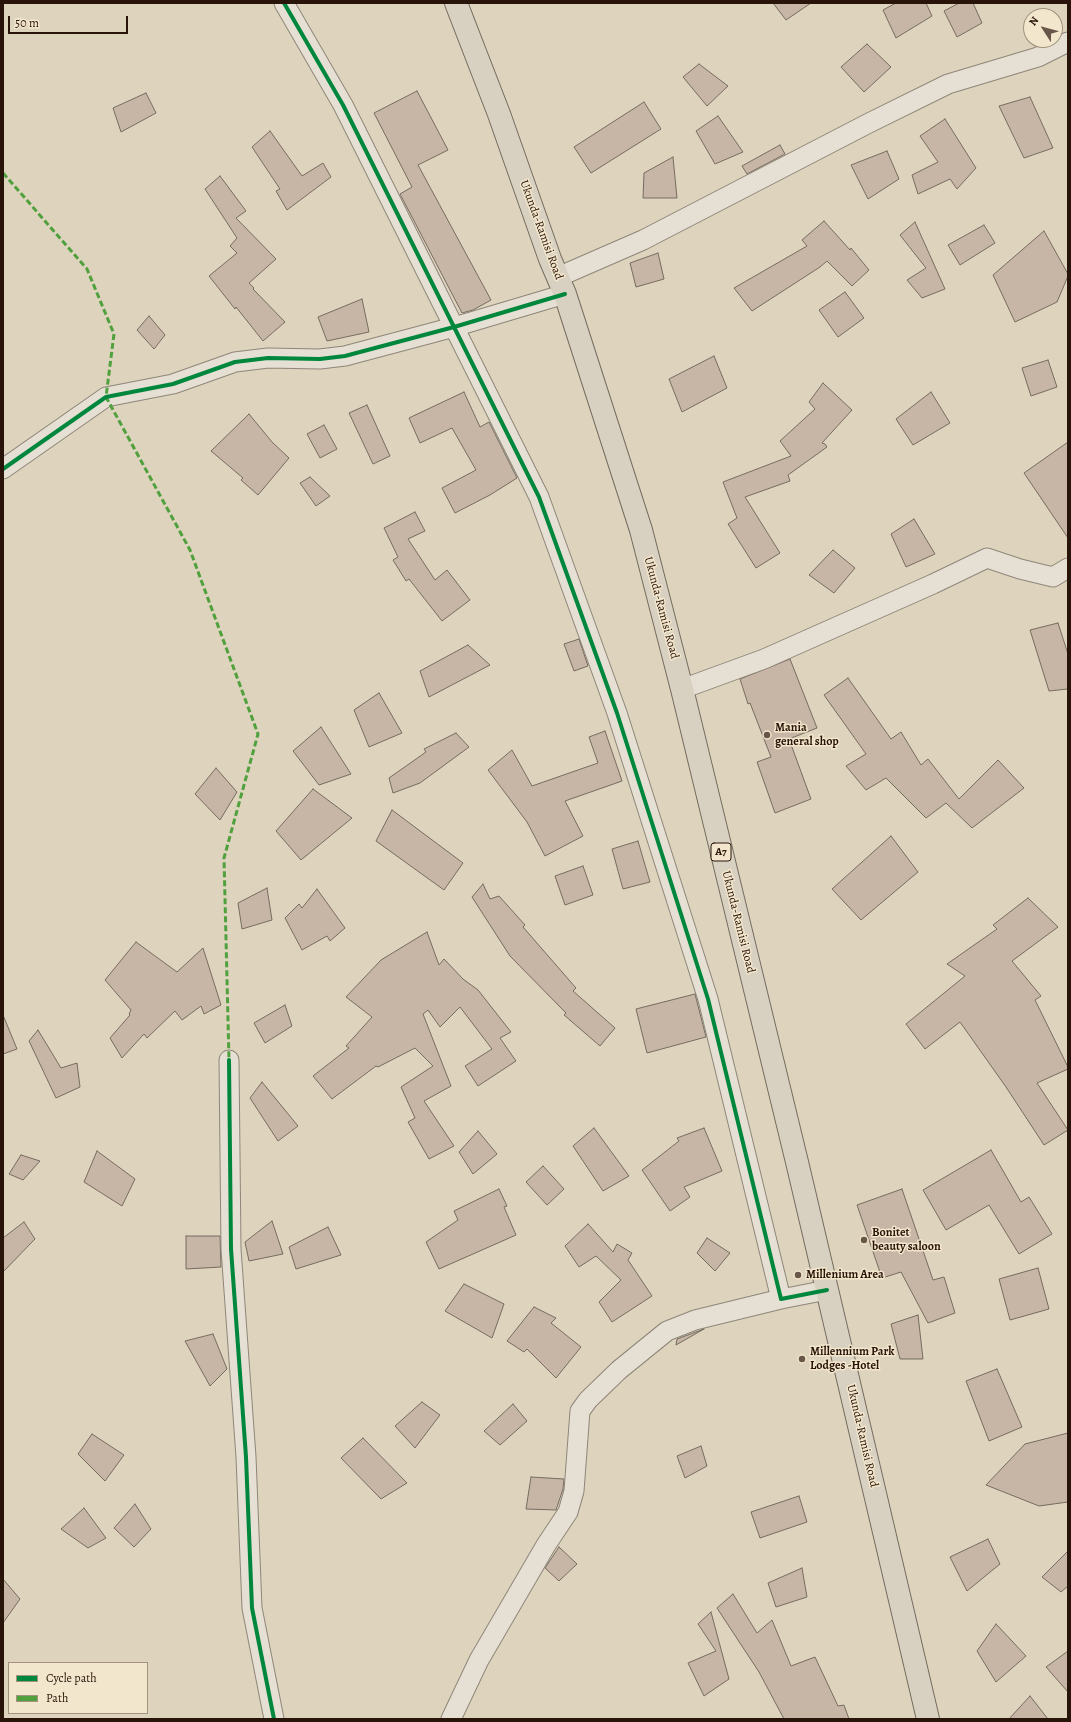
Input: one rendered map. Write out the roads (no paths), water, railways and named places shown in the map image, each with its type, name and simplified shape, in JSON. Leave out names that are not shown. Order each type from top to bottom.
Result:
[{"type":"highway","name":"Ukunda-Ramisi Road","points":[[456,3],[500,114],[550,258],[562,286],[641,530],[682,690],[827,1290],[928,1719]]},
{"type":"street","points":[[284,3],[343,105],[539,497],[617,713],[708,999],[781,1299]]},
{"type":"street","points":[[3,469],[106,397],[173,384],[235,362],[268,358],[320,359],[345,356],[454,327],[562,286],[643,240],[868,122],[948,84],[1038,58],[1068,42]]},
{"type":"street","points":[[682,690],[764,659],[933,584],[987,558],[1020,569],[1053,577],[1068,568]]},
{"type":"street","points":[[229,1060],[231,1249],[246,1457],[252,1608],[274,1719]]},
{"type":"street","points":[[452,1719],[483,1654],[546,1545],[568,1512],[574,1491],[580,1412],[588,1400],[619,1370],[667,1331],[695,1320],[781,1299],[827,1290]]},
{"type":"place","name":"Mania general shop","points":[[767,735]]},
{"type":"place","name":"Bonitet beauty saloon","points":[[864,1240]]},
{"type":"place","name":"Millenium Area","points":[[798,1275]]},
{"type":"place","name":"Millennium Park Lodges -Hotel","points":[[802,1359]]}]
